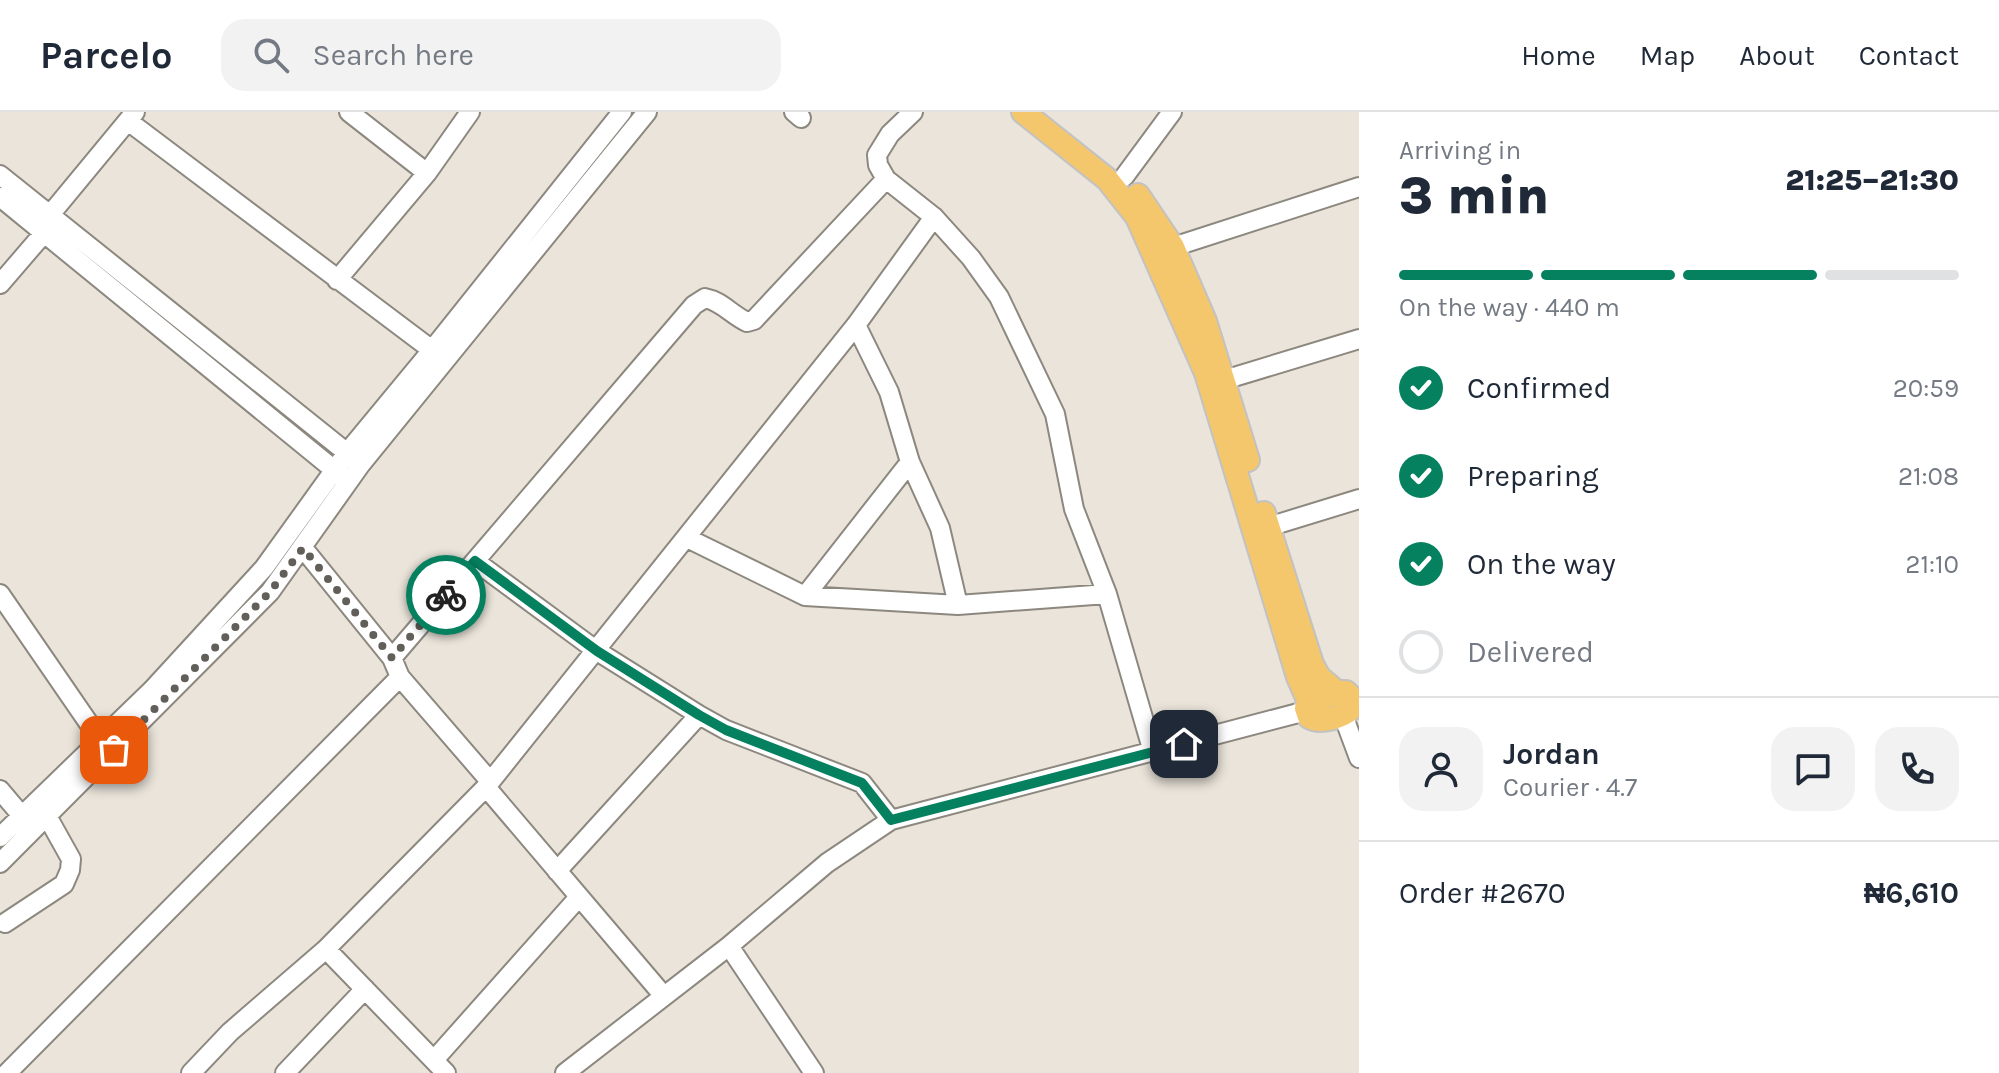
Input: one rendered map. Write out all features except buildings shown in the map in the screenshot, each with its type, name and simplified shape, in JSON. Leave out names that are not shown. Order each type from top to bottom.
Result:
[{"type":"main road","points":[[1023,112],[1107,179],[1137,217],[1206,373],[1308,706],[1350,701]]},
{"type":"main road","points":[[1043,112],[1124,177],[1173,247],[1205,321],[1312,664],[1319,677],[1350,701]]},
{"type":"street","points":[[349,112],[427,173]]},
{"type":"street","points":[[337,280],[427,173],[470,112]]},
{"type":"street","points":[[0,837],[101,741],[218,621],[264,568],[341,476],[432,350],[622,112]]},
{"type":"street","points":[[354,459],[647,112]]},
{"type":"street","points":[[913,112],[890,134],[877,155],[878,165],[886,179],[934,217],[971,258],[999,297],[1055,414],[1074,509],[1107,594],[1153,752]]},
{"type":"street","points":[[1124,177],[1172,112]]},
{"type":"street","points":[[0,284],[131,116],[337,280],[432,350]]},
{"type":"street","points":[[0,175],[46,224],[341,476]]},
{"type":"street","points":[[392,658],[694,305],[705,298],[715,300],[739,318],[747,322],[754,320],[886,179]]},
{"type":"street","points":[[1173,247],[1359,187]]},
{"type":"street","points":[[0,197],[46,224],[354,459]]},
{"type":"street","points":[[191,1073],[230,1032],[326,949],[488,784],[856,325],[934,217]]},
{"type":"street","points":[[856,325],[889,392],[910,462],[940,528],[958,605]]},
{"type":"street","points":[[1224,380],[1359,339]]},
{"type":"street","points":[[805,596],[910,462]]},
{"type":"street","points":[[0,863],[270,592],[303,548],[341,476]]},
{"type":"street","points":[[1268,527],[1359,499]]},
{"type":"street","points":[[687,538],[805,596],[958,605],[1107,594]]},
{"type":"street","points":[[303,548],[392,658],[400,677],[557,871],[663,995]]},
{"type":"street","points":[[475,561],[597,651],[699,715],[726,730],[862,783],[891,820]]},
{"type":"street","points":[[0,594],[101,741]]},
{"type":"street","points":[[7,1073],[400,677]]},
{"type":"street","points":[[1350,701],[1359,758]]},
{"type":"street","points":[[565,1073],[729,946],[827,863],[891,820],[1153,752],[1308,706]]},
{"type":"street","points":[[557,871],[699,715]]},
{"type":"street","points":[[0,790],[22,816]]},
{"type":"street","points":[[5,923],[64,884],[70,870],[71,859],[47,816]]},
{"type":"street","points":[[326,949],[440,1066],[579,897]]},
{"type":"street","points":[[729,946],[814,1073]]},
{"type":"street","points":[[285,1073],[365,989]]},
{"type":"way so far","points":[[114,750],[270,592],[303,548],[392,658],[446,595]]},
{"type":"route","points":[[446,595],[475,561],[597,651],[699,715],[726,730],[862,783],[891,820],[1184,744]]}]
